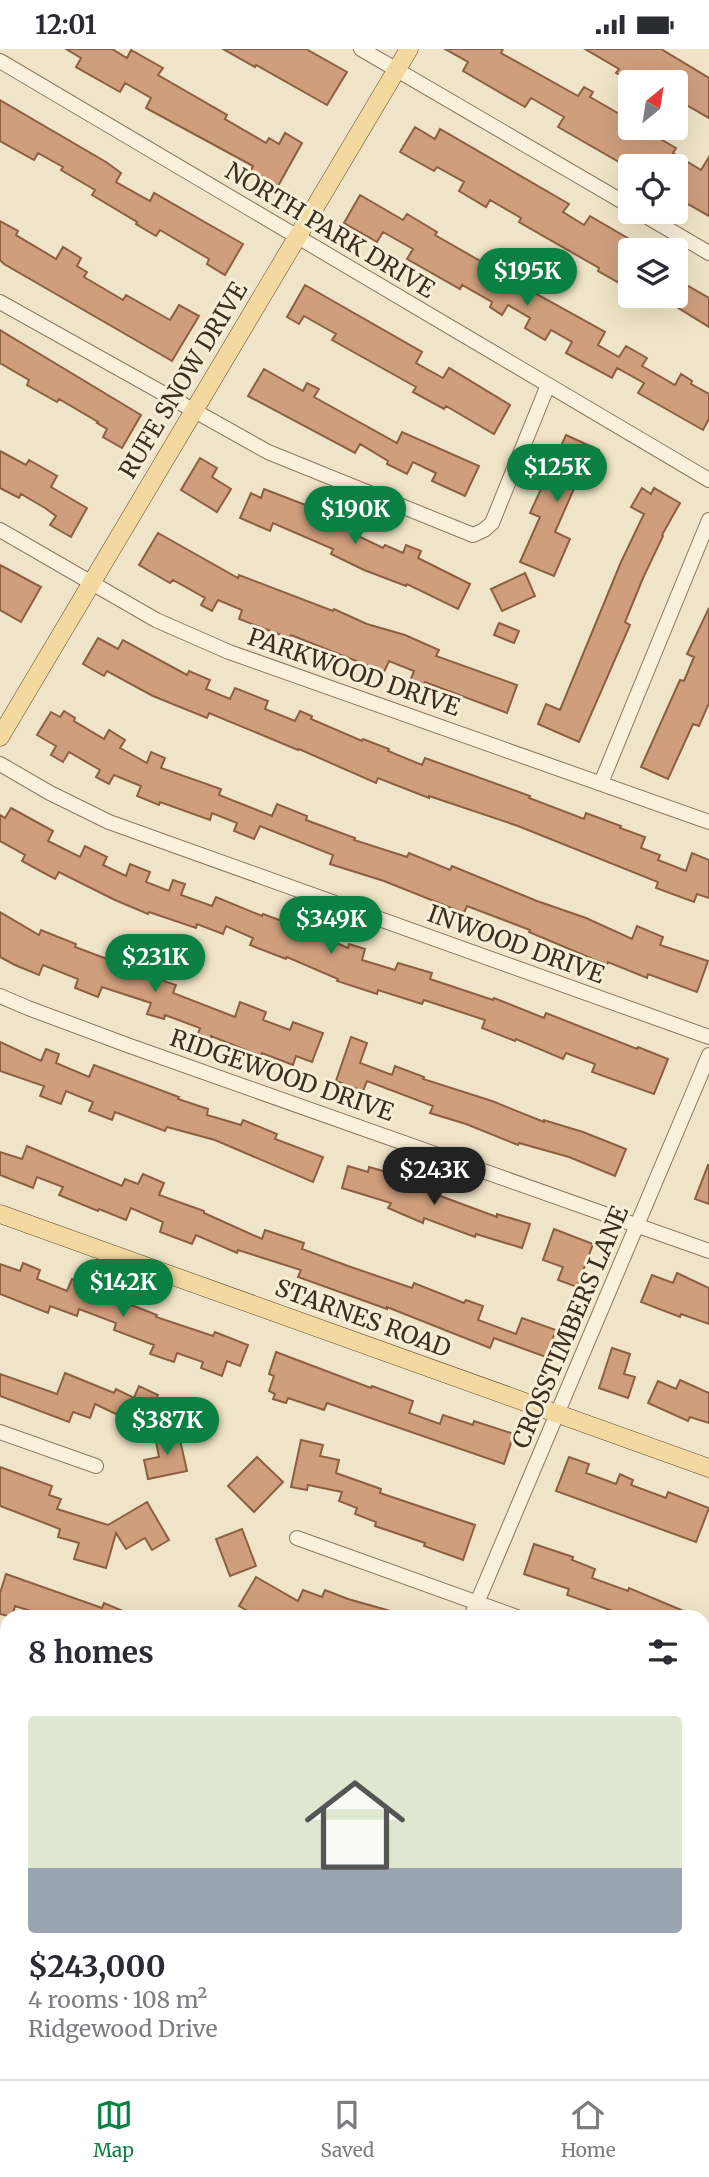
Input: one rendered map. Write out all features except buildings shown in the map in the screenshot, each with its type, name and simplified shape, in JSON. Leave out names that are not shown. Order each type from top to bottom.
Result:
[{"type":"main road","name":"RUFE SNOW DRIVE","points":[[0,737],[409,49]]},
{"type":"main road","name":"STARNES ROAD","points":[[0,1214],[709,1468]]},
{"type":"street","points":[[361,49],[618,199]]},
{"type":"street","name":"NORTH PARK DRIVE","points":[[0,61],[709,479]]},
{"type":"street","points":[[659,224],[709,253]]},
{"type":"street","points":[[0,302],[268,452],[473,535],[492,523],[548,385]]},
{"type":"street","points":[[601,783],[709,520]]},
{"type":"street","name":"PARKWOOD DRIVE","points":[[0,530],[156,620],[229,652],[709,823]]},
{"type":"street","name":"INWOOD DRIVE","points":[[0,764],[50,793],[109,822],[709,1037]]},
{"type":"street","name":"RIDGEWOOD DRIVE","points":[[0,996],[130,1046],[709,1251]]},
{"type":"street","name":"CROSSTIMBERS LANE","points":[[474,1610],[559,1415],[709,1055]]},
{"type":"street","points":[[0,1432],[96,1466]]},
{"type":"street","points":[[297,1538],[497,1610]]}]
